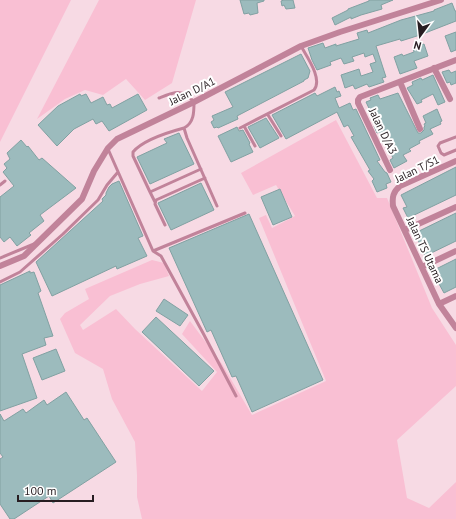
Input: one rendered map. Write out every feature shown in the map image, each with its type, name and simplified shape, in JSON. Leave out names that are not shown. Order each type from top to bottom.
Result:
[{"type":"street","name":"Jalan D/A1","points":[[0,266],[24,256],[82,199],[94,171],[108,148],[117,139],[194,102],[301,46],[340,32],[442,0]]},
{"type":"street","name":"Jalan D/A3","points":[[390,170],[358,103],[358,100],[360,97],[456,60]]},
{"type":"street","points":[[434,68],[450,99]]},
{"type":"street","points":[[400,82],[420,129]]},
{"type":"street","name":"Jalan T/S1","points":[[392,200],[395,190],[400,186],[456,162]]},
{"type":"street","name":"Jalan TS Utama","points":[[392,200],[393,206],[439,304],[456,328]]},
{"type":"street","points":[[405,230],[456,207]]},
{"type":"street","points":[[422,267],[456,251]]},
{"type":"street","points":[[439,304],[456,296]]},
{"type":"lane","points":[[240,128],[268,115],[316,88],[317,76],[301,46]]},
{"type":"lane","points":[[160,98],[173,92],[180,92],[190,97],[194,102],[193,116],[190,123],[184,128],[145,143],[133,152],[133,156],[165,225]]},
{"type":"lane","points":[[268,115],[281,136]]},
{"type":"lane","points":[[244,126],[255,146]]},
{"type":"lane","points":[[184,128],[217,206]]},
{"type":"lane","points":[[456,137],[440,143],[438,146],[441,153],[444,155],[456,150]]},
{"type":"lane","points":[[108,148],[152,251],[161,256],[204,333],[236,396]]},
{"type":"lane","points":[[150,192],[201,169]]},
{"type":"lane","points":[[0,282],[20,272],[63,234],[98,200],[107,185],[118,172]]},
{"type":"lane","points":[[155,202],[158,198],[205,178]]},
{"type":"lane","points":[[0,185],[5,181]]},
{"type":"lane","points":[[152,251],[245,213]]},
{"type":"lane","points":[[0,258],[36,243]]},
{"type":"shaded area","points":[[0,0],[71,0],[0,142]]},
{"type":"shaded area","points":[[99,0],[196,0],[172,83],[145,100],[126,79],[103,95],[85,90],[65,99],[37,119]]},
{"type":"shaded area","points":[[336,120],[377,198],[387,198],[432,308],[456,345],[456,386],[397,440],[407,498],[429,508],[456,482],[456,519],[142,519],[137,497],[135,442],[112,399],[103,369],[75,353],[60,319],[65,313],[89,299],[85,289],[152,260],[164,263],[169,276],[140,284],[110,296],[80,325],[83,330],[116,309],[135,329],[202,391],[217,372],[182,334],[190,321],[222,364],[252,415],[326,381],[259,218],[266,215],[272,228],[295,216],[276,185],[253,195],[241,173]]},
{"type":"building","points":[[240,0],[264,1],[257,3],[258,13],[250,15],[249,13],[244,14]]},
{"type":"building","points":[[293,0],[295,8],[286,9],[284,5],[282,6],[281,1]]},
{"type":"building","points":[[369,0],[393,0],[381,5],[382,9],[351,19],[351,17],[335,25],[332,18]]},
{"type":"building","points":[[452,3],[456,11],[456,21],[401,41],[400,39],[376,46],[386,77],[382,78],[384,82],[369,87],[367,84],[355,89],[353,85],[345,88],[341,75],[359,69],[361,76],[373,72],[370,64],[376,62],[373,54],[365,57],[364,53],[352,57],[354,61],[344,64],[341,58],[330,62],[331,65],[317,70],[312,60],[308,48],[323,43],[325,48],[359,39],[357,33],[367,30],[368,33],[401,20],[434,11]]},
{"type":"building","points":[[456,32],[456,50],[451,52],[445,36]]},
{"type":"building","points":[[424,44],[428,56],[414,61],[417,68],[400,74],[394,57],[402,54],[403,56],[414,52],[413,48]]},
{"type":"building","points":[[301,54],[310,71],[308,78],[237,116],[238,119],[218,128],[214,128],[211,122],[214,120],[212,116],[233,107],[225,92]]},
{"type":"building","points":[[449,70],[451,73],[456,71],[456,83],[451,85],[450,82],[447,83],[442,72]]},
{"type":"building","points":[[433,75],[445,102],[438,105],[433,94],[421,100],[422,102],[417,104],[407,88],[413,85],[412,82],[421,78],[422,80]]},
{"type":"building","points":[[335,87],[341,96],[335,98],[339,108],[350,103],[353,110],[356,109],[380,160],[377,161],[387,173],[391,182],[386,184],[387,188],[377,192],[372,181],[374,179],[368,171],[370,170],[351,137],[354,136],[348,125],[344,127],[337,112],[286,139],[272,115],[315,93],[317,96]]},
{"type":"building","points":[[398,93],[418,133],[421,133],[424,130],[424,124],[426,123],[423,116],[437,109],[442,121],[440,122],[441,124],[430,129],[433,134],[419,141],[420,143],[409,149],[411,151],[403,155],[407,161],[394,168],[390,160],[393,158],[382,134],[380,135],[379,132],[377,133],[374,126],[377,125],[366,102],[371,100],[370,98],[378,95],[380,99]]},
{"type":"building","points":[[80,94],[81,96],[86,94],[91,103],[103,97],[107,105],[110,104],[112,108],[138,94],[147,110],[109,131],[102,121],[96,124],[93,119],[74,129],[57,146],[38,125],[58,106]]},
{"type":"building","points":[[266,118],[279,138],[260,148],[248,127]]},
{"type":"building","points":[[237,127],[239,131],[243,130],[253,152],[231,162],[218,136]]},
{"type":"building","points":[[179,133],[194,164],[150,184],[137,157],[167,143],[164,139]]},
{"type":"building","points":[[21,140],[39,160],[42,158],[76,188],[40,215],[44,221],[29,233],[31,235],[17,246],[10,237],[4,242],[0,237],[0,197],[14,186],[3,172],[7,168],[4,164],[10,159],[7,153]]},
{"type":"building","points":[[456,167],[456,195],[408,218],[403,208],[407,207],[401,195]]},
{"type":"building","points":[[119,181],[143,236],[138,238],[147,256],[117,269],[116,266],[52,296],[36,262],[103,201],[102,199],[106,195],[109,187]]},
{"type":"building","points":[[201,183],[214,210],[171,230],[158,203]]},
{"type":"building","points":[[280,189],[292,217],[273,225],[261,197]]},
{"type":"building","points":[[456,213],[456,241],[425,256],[415,233]]},
{"type":"building","points":[[249,214],[323,380],[252,412],[236,376],[232,377],[211,330],[207,332],[169,248]]},
{"type":"building","points":[[456,259],[456,287],[444,293],[432,271]]},
{"type":"building","points":[[30,271],[30,273],[34,272],[41,291],[38,293],[53,336],[44,338],[46,345],[22,354],[37,398],[0,411],[0,285]]},
{"type":"building","points":[[164,299],[188,315],[180,326],[156,311]]},
{"type":"building","points":[[156,317],[214,371],[199,386],[142,332]]},
{"type":"building","points":[[56,349],[65,371],[42,380],[33,358]]},
{"type":"building","points":[[66,392],[84,420],[87,418],[116,462],[53,503],[49,496],[14,519],[10,519],[0,504],[0,459],[3,457],[0,453],[0,414],[4,421],[23,409],[26,413],[44,400],[47,405]]}]
